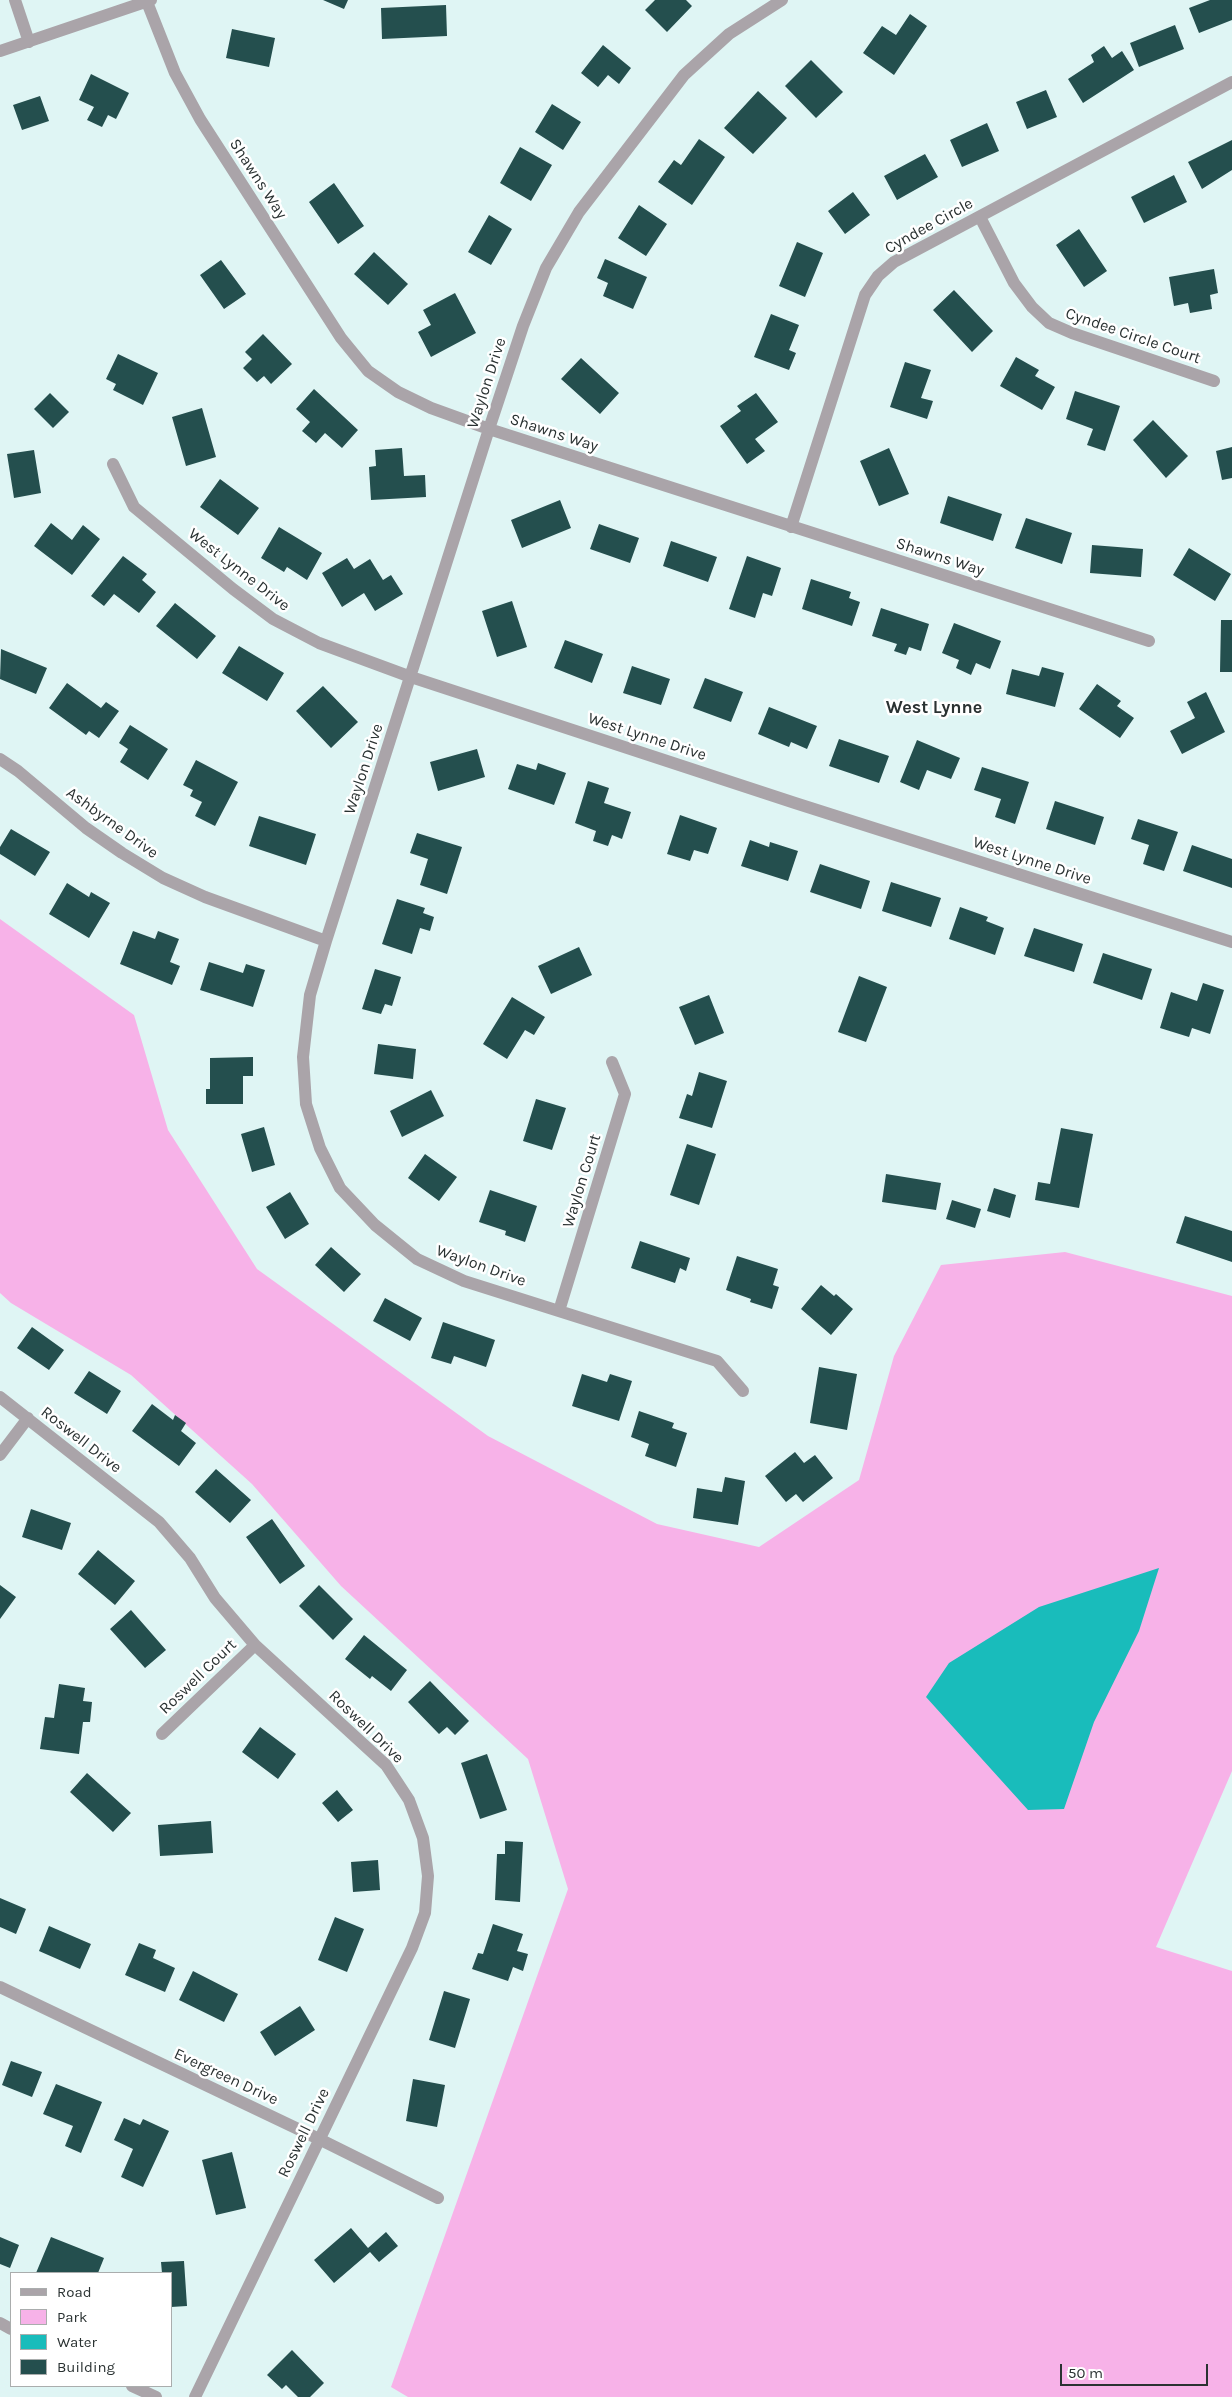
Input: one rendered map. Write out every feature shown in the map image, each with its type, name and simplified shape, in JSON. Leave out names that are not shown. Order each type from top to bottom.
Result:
[{"type":"street","points":[[15,0],[28,42]]},
{"type":"street","name":"Waylon Drive","points":[[743,1391],[717,1361],[464,1281],[417,1259],[375,1225],[340,1188],[320,1148],[306,1104],[302,1057],[310,995],[326,941],[489,429],[523,326],[546,268],[579,212],[684,75],[729,34],[782,0]]},
{"type":"street","points":[[0,51],[149,1]]},
{"type":"street","name":"Shawns Way","points":[[149,1],[175,73],[200,119],[341,338],[368,371],[398,392],[430,408],[489,429],[1149,641]]},
{"type":"street","name":"Cyndee Circle","points":[[791,527],[865,295],[878,276],[894,262],[1232,82]]},
{"type":"street","name":"Cyndee Circle Court","points":[[980,217],[1014,283],[1032,308],[1049,323],[1072,333],[1214,381]]},
{"type":"street","name":"West Lynne Drive","points":[[113,464],[134,507],[233,590],[273,619],[319,643],[411,677],[796,803],[1232,942]]},
{"type":"street","name":"Ashbyrne Drive","points":[[0,759],[18,771],[86,828],[163,878],[205,897],[326,941]]},
{"type":"street","name":"Waylon Court","points":[[559,1311],[625,1094],[612,1062]]},
{"type":"street","name":"Roswell Drive","points":[[0,1397],[159,1522],[190,1558],[215,1598],[256,1645],[386,1765],[412,1807],[423,1838],[428,1876],[425,1913],[412,1948],[195,2397]]},
{"type":"street","points":[[0,1455],[28,1418]]},
{"type":"street","name":"Roswell Court","points":[[162,1734],[256,1645]]},
{"type":"street","name":"Evergreen Drive","points":[[0,1987],[319,2139],[438,2198]]},
{"type":"street","points":[[134,2387],[156,2397]]},
{"type":"green space","points":[[0,919],[134,1015],[168,1130],[257,1269],[488,1436],[657,1524],[759,1547],[859,1480],[894,1356],[941,1265],[1065,1252],[1232,1296],[1232,1771],[1156,1947],[1232,1971],[1232,2397],[408,2397],[391,2387],[568,1889],[528,1759],[341,1586],[252,1484],[131,1375],[11,1303],[0,1293]]},
{"type":"water","points":[[1159,1568],[1139,1631],[1094,1722],[1064,1809],[1028,1810],[926,1697],[949,1663],[1039,1607]]},
{"type":"building","points":[[323,0],[348,0],[344,9]]},
{"type":"building","points":[[655,0],[686,0],[692,6],[667,32],[645,10]]},
{"type":"building","points":[[1210,0],[1232,0],[1232,20],[1199,33],[1189,8]]},
{"type":"building","points":[[446,5],[447,36],[382,39],[381,8]]},
{"type":"building","points":[[910,14],[927,26],[894,75],[863,53],[882,26],[896,35]]},
{"type":"building","points":[[1175,25],[1184,49],[1139,67],[1130,43]]},
{"type":"building","points":[[232,29],[275,38],[269,67],[226,58]]},
{"type":"building","points":[[603,45],[631,68],[619,84],[608,75],[598,87],[581,73]]},
{"type":"building","points":[[1104,46],[1112,58],[1122,51],[1134,70],[1083,103],[1068,79],[1094,62],[1091,55]]},
{"type":"building","points":[[811,60],[843,92],[816,118],[785,86]]},
{"type":"building","points":[[91,74],[129,93],[116,119],[108,115],[102,127],[87,120],[94,107],[79,100]]},
{"type":"building","points":[[1046,90],[1057,117],[1027,129],[1016,102]]},
{"type":"building","points":[[758,91],[787,118],[753,154],[724,128]]},
{"type":"building","points":[[40,96],[49,121],[22,130],[13,105]]},
{"type":"building","points":[[552,104],[581,122],[563,150],[535,132]]},
{"type":"building","points":[[987,123],[999,151],[962,167],[950,140]]},
{"type":"building","points":[[699,139],[725,157],[692,205],[658,182],[674,160],[681,165]]},
{"type":"building","points":[[1232,140],[1232,170],[1202,189],[1188,162]]},
{"type":"building","points":[[520,147],[552,165],[531,201],[500,183]]},
{"type":"building","points":[[925,154],[938,177],[897,200],[884,176]]},
{"type":"building","points":[[1174,175],[1187,202],[1144,223],[1131,197]]},
{"type":"building","points":[[334,183],[364,226],[338,244],[309,202]]},
{"type":"building","points":[[853,192],[870,215],[845,234],[828,211]]},
{"type":"building","points":[[639,205],[667,224],[646,256],[618,238]]},
{"type":"building","points":[[489,215],[512,229],[491,265],[468,252]]},
{"type":"building","points":[[1079,229],[1107,271],[1084,287],[1056,245]]},
{"type":"building","points":[[797,242],[823,253],[805,297],[779,286]]},
{"type":"building","points":[[374,252],[408,284],[388,305],[354,274]]},
{"type":"building","points":[[605,259],[647,277],[633,309],[603,296],[608,283],[597,278]]},
{"type":"building","points":[[221,260],[246,294],[224,309],[200,275]]},
{"type":"building","points":[[1214,269],[1218,293],[1210,295],[1212,309],[1190,313],[1188,303],[1174,306],[1169,277]]},
{"type":"building","points":[[954,290],[993,331],[972,352],[933,310]]},
{"type":"building","points":[[455,293],[476,333],[431,357],[418,332],[431,325],[423,310]]},
{"type":"building","points":[[771,314],[799,325],[789,350],[796,353],[789,370],[754,357]]},
{"type":"building","points":[[263,334],[292,364],[271,384],[264,376],[257,382],[243,368],[252,359],[245,352]]},
{"type":"building","points":[[118,354],[158,373],[143,405],[113,390],[116,384],[106,379]]},
{"type":"building","points":[[1016,357],[1039,370],[1035,376],[1055,387],[1042,410],[1000,386]]},
{"type":"building","points":[[581,358],[619,393],[600,414],[561,379]]},
{"type":"building","points":[[905,362],[931,370],[921,398],[933,401],[927,419],[890,407]]},
{"type":"building","points":[[314,389],[358,430],[342,448],[325,433],[316,443],[302,431],[310,422],[296,409]]},
{"type":"building","points":[[1075,391],[1120,406],[1105,451],[1087,445],[1093,429],[1066,419]]},
{"type":"building","points":[[50,393],[69,412],[53,428],[34,409]]},
{"type":"building","points":[[756,393],[778,422],[755,439],[765,451],[747,464],[720,426],[741,411],[737,406]]},
{"type":"building","points":[[202,408],[216,457],[186,466],[172,417]]},
{"type":"building","points":[[1153,420],[1188,456],[1166,478],[1133,440]]},
{"type":"building","points":[[1232,447],[1232,478],[1222,480],[1216,451]]},
{"type":"building","points":[[402,448],[404,476],[425,475],[426,497],[371,500],[369,467],[376,466],[375,450]]},
{"type":"building","points":[[889,448],[909,494],[879,506],[860,461]]},
{"type":"building","points":[[34,450],[41,493],[14,498],[7,454]]},
{"type":"building","points":[[220,479],[259,508],[238,535],[200,507]]},
{"type":"building","points":[[948,496],[1002,514],[993,541],[940,523]]},
{"type":"building","points":[[560,500],[571,528],[522,548],[511,520]]},
{"type":"building","points":[[1026,518],[1072,533],[1062,564],[1015,548]]},
{"type":"building","points":[[51,523],[72,540],[83,525],[100,539],[72,575],[34,546]]},
{"type":"building","points":[[599,524],[639,538],[630,563],[590,549]]},
{"type":"building","points":[[279,527],[322,553],[307,580],[287,567],[284,572],[261,558]]},
{"type":"building","points":[[671,541],[717,557],[708,582],[663,566]]},
{"type":"building","points":[[1092,545],[1143,549],[1141,577],[1090,573]]},
{"type":"building","points":[[1189,548],[1231,574],[1215,601],[1173,575]]},
{"type":"building","points":[[123,556],[147,574],[142,580],[156,592],[139,613],[114,594],[104,606],[91,596]]},
{"type":"building","points":[[747,556],[781,568],[772,596],[763,593],[755,618],[729,609]]},
{"type":"building","points":[[347,558],[354,569],[370,559],[383,580],[391,575],[403,594],[375,611],[364,593],[342,607],[322,573]]},
{"type":"building","points":[[811,579],[851,592],[849,598],[860,602],[852,626],[802,609]]},
{"type":"building","points":[[512,601],[527,647],[497,657],[482,611]]},
{"type":"building","points":[[175,603],[216,636],[197,659],[156,626]]},
{"type":"building","points":[[881,608],[929,624],[921,651],[909,647],[906,655],[894,651],[897,644],[872,636]]},
{"type":"building","points":[[1221,620],[1232,620],[1232,672],[1220,672]]},
{"type":"building","points":[[954,623],[1001,641],[990,669],[976,663],[971,675],[956,668],[959,660],[942,653]]},
{"type":"building","points":[[565,640],[603,654],[592,683],[554,668]]},
{"type":"building","points":[[239,646],[284,673],[267,701],[222,673]]},
{"type":"building","points":[[1,649],[47,668],[36,694],[0,679]]},
{"type":"building","points":[[632,666],[670,679],[661,705],[623,693]]},
{"type":"building","points":[[1042,667],[1064,673],[1055,707],[1006,694],[1012,669],[1039,676]]},
{"type":"building","points":[[705,678],[743,692],[731,722],[693,708]]},
{"type":"building","points":[[67,683],[101,708],[106,702],[119,711],[99,738],[89,731],[86,735],[49,708]]},
{"type":"building","points":[[1097,684],[1121,701],[1117,706],[1134,718],[1120,738],[1079,709]]},
{"type":"building","points":[[323,686],[358,722],[331,748],[296,711]]},
{"type":"building","points":[[1206,692],[1225,732],[1182,754],[1170,731],[1195,718],[1187,702]]},
{"type":"building","points":[[769,707],[817,726],[807,749],[791,742],[789,747],[758,734]]},
{"type":"building","points":[[130,725],[168,749],[148,780],[120,762],[128,749],[119,743]]},
{"type":"building","points":[[839,739],[889,756],[879,783],[829,766]]},
{"type":"building","points":[[917,740],[960,758],[951,779],[927,770],[919,790],[900,782]]},
{"type":"building","points":[[477,749],[485,777],[438,791],[430,762]]},
{"type":"building","points":[[196,760],[238,782],[215,826],[195,816],[202,802],[190,796],[193,790],[183,785]]},
{"type":"building","points":[[538,763],[566,773],[554,805],[508,789],[517,764],[536,770]]},
{"type":"building","points":[[982,767],[1029,782],[1015,824],[995,817],[1001,799],[974,790]]},
{"type":"building","points":[[588,781],[609,788],[604,803],[631,812],[622,839],[612,835],[608,846],[593,841],[596,831],[575,823]]},
{"type":"building","points":[[1055,801],[1104,817],[1095,845],[1046,829]]},
{"type":"building","points":[[680,815],[717,828],[708,854],[694,850],[690,861],[667,854]]},
{"type":"building","points":[[259,816],[316,834],[306,865],[249,846]]},
{"type":"building","points":[[1138,819],[1178,832],[1164,871],[1143,864],[1149,845],[1131,839]]},
{"type":"building","points":[[11,829],[50,852],[35,876],[0,854],[0,847]]},
{"type":"building","points":[[417,833],[462,847],[447,894],[420,885],[428,859],[410,853]]},
{"type":"building","points":[[750,840],[769,847],[770,842],[798,851],[788,881],[741,866]]},
{"type":"building","points":[[1192,845],[1232,859],[1232,888],[1183,871]]},
{"type":"building","points":[[820,864],[870,881],[861,909],[810,892]]},
{"type":"building","points":[[891,882],[941,898],[931,927],[882,911]]},
{"type":"building","points":[[67,883],[89,897],[91,892],[110,903],[89,938],[49,914]]},
{"type":"building","points":[[397,899],[425,908],[423,913],[434,917],[430,931],[420,928],[412,954],[382,944]]},
{"type":"building","points":[[960,907],[988,917],[986,921],[1004,928],[995,955],[949,939]]},
{"type":"building","points":[[1034,928],[1083,944],[1074,972],[1024,956]]},
{"type":"building","points":[[133,931],[155,939],[158,931],[179,939],[170,962],[180,966],[172,985],[120,964]]},
{"type":"building","points":[[579,947],[592,975],[551,994],[538,966]]},
{"type":"building","points":[[1103,953],[1152,969],[1142,1000],[1093,983]]},
{"type":"building","points":[[209,962],[243,973],[246,964],[265,970],[253,1007],[200,990]]},
{"type":"building","points":[[375,969],[401,977],[392,1006],[385,1004],[381,1014],[362,1009]]},
{"type":"building","points":[[859,976],[887,987],[866,1042],[838,1032]]},
{"type":"building","points":[[1203,983],[1224,990],[1210,1034],[1192,1028],[1189,1037],[1160,1028],[1171,992],[1197,1001]]},
{"type":"building","points":[[709,995],[724,1033],[695,1045],[679,1007]]},
{"type":"building","points":[[512,997],[545,1017],[534,1035],[525,1030],[507,1059],[483,1044]]},
{"type":"building","points":[[378,1044],[416,1049],[413,1079],[374,1074]]},
{"type":"building","points":[[253,1057],[253,1076],[243,1076],[243,1104],[206,1104],[206,1089],[210,1089],[210,1058]]},
{"type":"building","points":[[699,1072],[727,1081],[712,1128],[679,1118],[687,1094],[692,1096]]},
{"type":"building","points":[[431,1090],[444,1116],[402,1137],[390,1111]]},
{"type":"building","points":[[536,1099],[566,1108],[552,1150],[523,1141]]},
{"type":"building","points":[[264,1127],[275,1165],[252,1172],[241,1134]]},
{"type":"building","points":[[1061,1128],[1093,1134],[1079,1208],[1035,1200],[1038,1182],[1050,1184]]},
{"type":"building","points":[[687,1144],[716,1154],[699,1205],[670,1195]]},
{"type":"building","points":[[425,1154],[457,1177],[439,1201],[408,1178]]},
{"type":"building","points":[[886,1174],[941,1183],[936,1210],[882,1202]]},
{"type":"building","points":[[994,1188],[1016,1195],[1010,1218],[987,1211]]},
{"type":"building","points":[[490,1190],[537,1206],[525,1242],[505,1235],[506,1231],[479,1222]]},
{"type":"building","points":[[290,1192],[309,1224],[285,1239],[266,1207]]},
{"type":"building","points":[[952,1200],[981,1209],[975,1228],[946,1219]]},
{"type":"building","points":[[1185,1216],[1232,1231],[1232,1262],[1176,1243]]},
{"type":"building","points":[[640,1241],[690,1258],[686,1271],[680,1268],[675,1283],[631,1268]]},
{"type":"building","points":[[331,1247],[361,1274],[344,1292],[315,1265]]},
{"type":"building","points":[[737,1256],[778,1269],[773,1285],[779,1287],[772,1309],[750,1302],[751,1299],[726,1290]]},
{"type":"building","points":[[821,1285],[834,1296],[836,1294],[853,1309],[831,1335],[801,1309]]},
{"type":"building","points":[[385,1298],[422,1318],[410,1341],[373,1321]]},
{"type":"building","points":[[443,1322],[495,1340],[486,1367],[454,1356],[451,1364],[431,1358]]},
{"type":"building","points":[[32,1327],[64,1350],[49,1370],[17,1348]]},
{"type":"building","points":[[819,1367],[857,1374],[847,1430],[810,1423]]},
{"type":"building","points":[[89,1371],[121,1391],[107,1414],[74,1393]]},
{"type":"building","points":[[582,1374],[607,1382],[610,1374],[632,1381],[619,1421],[572,1406]]},
{"type":"building","points":[[152,1404],[173,1420],[175,1415],[186,1423],[181,1431],[196,1443],[179,1466],[132,1431]]},
{"type":"building","points":[[639,1411],[674,1423],[672,1428],[687,1433],[676,1467],[645,1456],[649,1444],[631,1437]]},
{"type":"building","points":[[795,1452],[804,1463],[815,1455],[833,1478],[803,1502],[796,1494],[786,1502],[765,1476]]},
{"type":"building","points":[[216,1469],[251,1500],[230,1523],[195,1492]]},
{"type":"building","points":[[725,1477],[745,1481],[738,1525],[693,1518],[697,1488],[722,1492]]},
{"type":"building","points":[[31,1509],[71,1523],[62,1550],[22,1537]]},
{"type":"building","points":[[272,1519],[305,1566],[280,1584],[246,1537]]},
{"type":"building","points":[[98,1550],[135,1581],[115,1605],[78,1574]]},
{"type":"building","points":[[0,1585],[16,1597],[0,1619]]},
{"type":"building","points":[[319,1585],[353,1619],[333,1640],[299,1606]]},
{"type":"building","points":[[131,1610],[166,1650],[145,1668],[110,1629]]},
{"type":"building","points":[[364,1635],[407,1670],[391,1691],[372,1676],[370,1679],[345,1659]]},
{"type":"building","points":[[430,1681],[469,1721],[455,1735],[447,1727],[439,1734],[408,1702]]},
{"type":"building","points":[[59,1684],[85,1688],[83,1701],[92,1702],[90,1722],[83,1722],[79,1754],[40,1749],[45,1717],[54,1718]]},
{"type":"building","points":[[260,1727],[296,1754],[278,1779],[242,1752]]},
{"type":"building","points":[[487,1754],[507,1810],[480,1819],[461,1763]]},
{"type":"building","points":[[87,1773],[131,1813],[113,1832],[70,1792]]},
{"type":"building","points":[[337,1790],[353,1810],[338,1822],[322,1803]]},
{"type":"building","points":[[211,1821],[213,1853],[160,1856],[158,1825]]},
{"type":"building","points":[[505,1841],[523,1842],[520,1902],[495,1900],[497,1854],[505,1854]]},
{"type":"building","points":[[378,1860],[380,1890],[353,1892],[351,1862]]},
{"type":"building","points":[[0,1898],[26,1909],[16,1934],[0,1927]]},
{"type":"building","points":[[335,1917],[364,1929],[347,1972],[318,1960]]},
{"type":"building","points":[[493,1924],[523,1934],[517,1951],[528,1954],[523,1971],[513,1967],[508,1981],[472,1969],[478,1953],[483,1954]]},
{"type":"building","points":[[49,1926],[91,1944],[80,1969],[39,1951]]},
{"type":"building","points":[[139,1943],[156,1950],[153,1958],[175,1968],[165,1992],[125,1975]]},
{"type":"building","points":[[193,1971],[238,1994],[224,2022],[179,2000]]},
{"type":"building","points":[[444,1991],[470,1999],[455,2048],[429,2040]]},
{"type":"building","points":[[300,2006],[315,2030],[275,2056],[260,2032]]},
{"type":"building","points":[[11,2061],[42,2072],[32,2097],[2,2085]]},
{"type":"building","points":[[413,2079],[445,2085],[437,2127],[406,2121]]},
{"type":"building","points":[[56,2084],[102,2102],[81,2153],[65,2146],[73,2126],[43,2114]]},
{"type":"building","points":[[124,2118],[140,2125],[143,2119],[169,2131],[143,2187],[121,2177],[133,2149],[114,2140]]},
{"type":"building","points":[[232,2152],[246,2208],[216,2215],[202,2160]]},
{"type":"building","points":[[351,2228],[368,2248],[386,2232],[398,2246],[379,2262],[370,2252],[334,2283],[314,2260]]},
{"type":"building","points":[[0,2237],[19,2245],[10,2268],[0,2264]]},
{"type":"building","points":[[51,2237],[104,2258],[98,2272],[36,2272]]},
{"type":"building","points":[[184,2261],[187,2306],[172,2307],[172,2272],[162,2272],[161,2262]]},
{"type":"building","points":[[292,2350],[324,2383],[310,2397],[298,2397],[286,2385],[282,2389],[267,2375]]},
{"type":"district","name":"West Lynne","points":[[934,708]]}]
